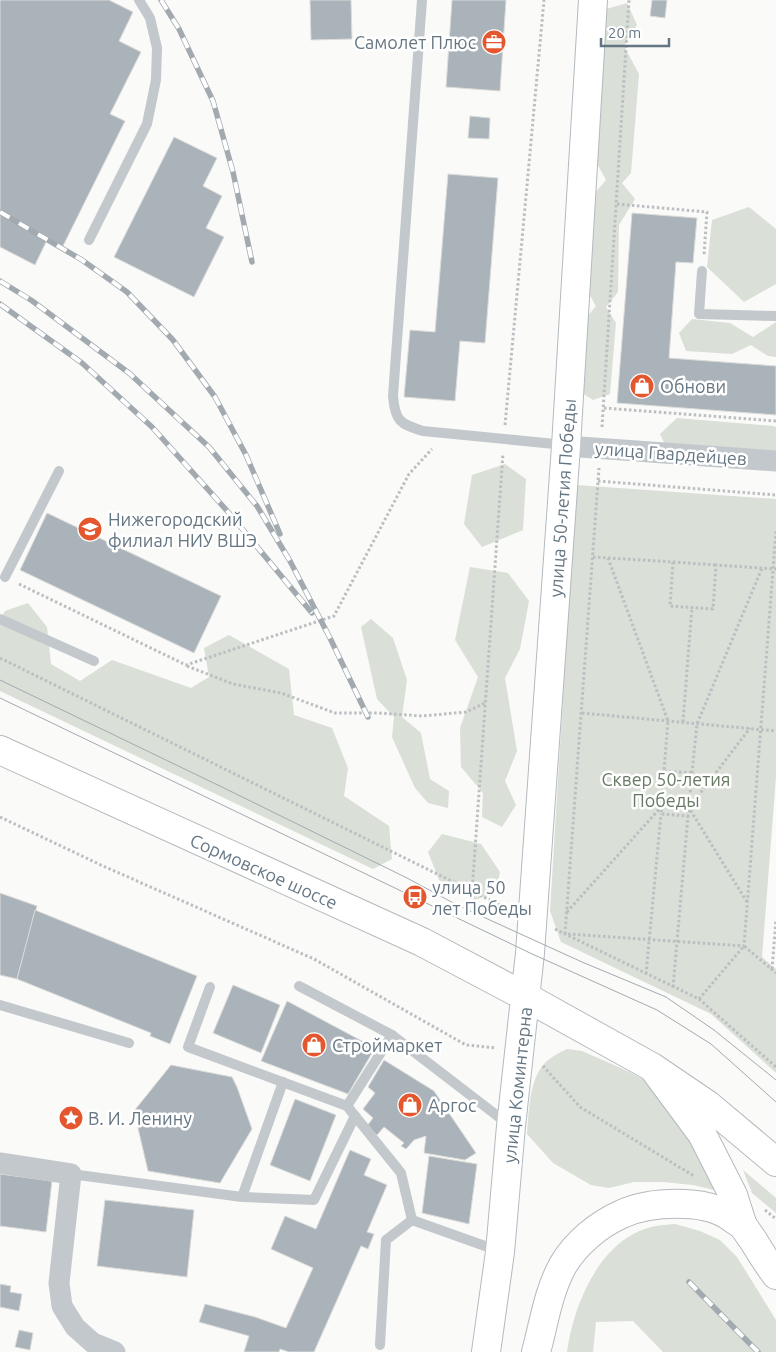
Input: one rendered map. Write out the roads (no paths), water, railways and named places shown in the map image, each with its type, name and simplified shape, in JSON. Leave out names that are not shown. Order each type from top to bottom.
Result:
[{"type":"main road","name":"улица 50-летия Победы","points":[[526,997],[566,446],[593,0]]},
{"type":"main road","name":"Сормовское шоссе","points":[[0,750],[422,942],[526,997]]},
{"type":"main road","name":"улица Коминтерна","points":[[486,1352],[500,1252],[511,1126],[526,997],[652,1067],[708,1105],[776,1162]]},
{"type":"main road","points":[[652,1067],[702,1134],[733,1195],[743,1226],[776,1275]]},
{"type":"main road","points":[[536,1352],[553,1284],[564,1263],[583,1240],[601,1225],[623,1213],[650,1206],[679,1204],[712,1208],[727,1214],[743,1226]]},
{"type":"street","name":"улица Гвардейцев","points":[[566,446],[776,461]]},
{"type":"street","points":[[0,1163],[71,1174],[59,1284],[62,1306],[75,1326],[93,1343],[115,1352]]},
{"type":"lane","points":[[89,240],[147,124],[156,80],[157,48],[150,18],[139,0]]},
{"type":"lane","points":[[422,0],[393,396],[394,409],[398,419],[408,426],[423,431],[566,446]]},
{"type":"lane","points":[[702,271],[699,314],[776,316]]},
{"type":"lane","points":[[5,577],[59,471]]},
{"type":"lane","points":[[0,619],[94,661]]},
{"type":"lane","points":[[299,986],[392,1035],[511,1126]]},
{"type":"lane","points":[[210,987],[188,1047],[347,1106],[401,1173],[412,1220]]},
{"type":"lane","points":[[0,1005],[129,1044]]},
{"type":"lane","points":[[347,1106],[392,1035]]},
{"type":"lane","points":[[242,1197],[282,1082]]},
{"type":"lane","points":[[71,1174],[242,1197],[314,1200],[355,1116]]},
{"type":"lane","points":[[412,1220],[500,1252]]},
{"type":"lane","points":[[380,1345],[386,1240],[412,1220]]},
{"type":"tram line","points":[[0,680],[407,878],[459,906],[582,962],[666,997],[714,1030],[776,1080]]},
{"type":"tram line","points":[[0,698],[530,953],[657,1010],[711,1044],[776,1102]]},
{"type":"railway","points":[[161,0],[179,29],[213,101],[233,172],[252,262]]},
{"type":"railway","points":[[0,212],[82,260],[127,292],[173,340],[215,397],[246,455],[280,534]]},
{"type":"railway","points":[[0,281],[31,300],[129,373],[209,447],[257,506],[290,561],[368,717]]},
{"type":"railway","points":[[0,304],[82,363],[152,427],[229,513],[312,613]]},
{"type":"railway","points":[[689,1282],[758,1352]]},
{"type":"place","name":"Самолет Плюс","points":[[494,42]]},
{"type":"place","name":"Обнови","points":[[642,386]]},
{"type":"place","name":"Нижегородский филиал НИУ ВШЭ","points":[[90,529]]},
{"type":"place","name":"улица 50 лет Победы","points":[[415,897]]},
{"type":"place","name":"Строймаркет","points":[[314,1045]]},
{"type":"place","name":"Аргос","points":[[410,1105]]},
{"type":"place","name":"В. И. Ленину","points":[[71,1118]]},
{"type":"park label","name":"Сквер 50-летия Победы","points":[[666,790]]}]
